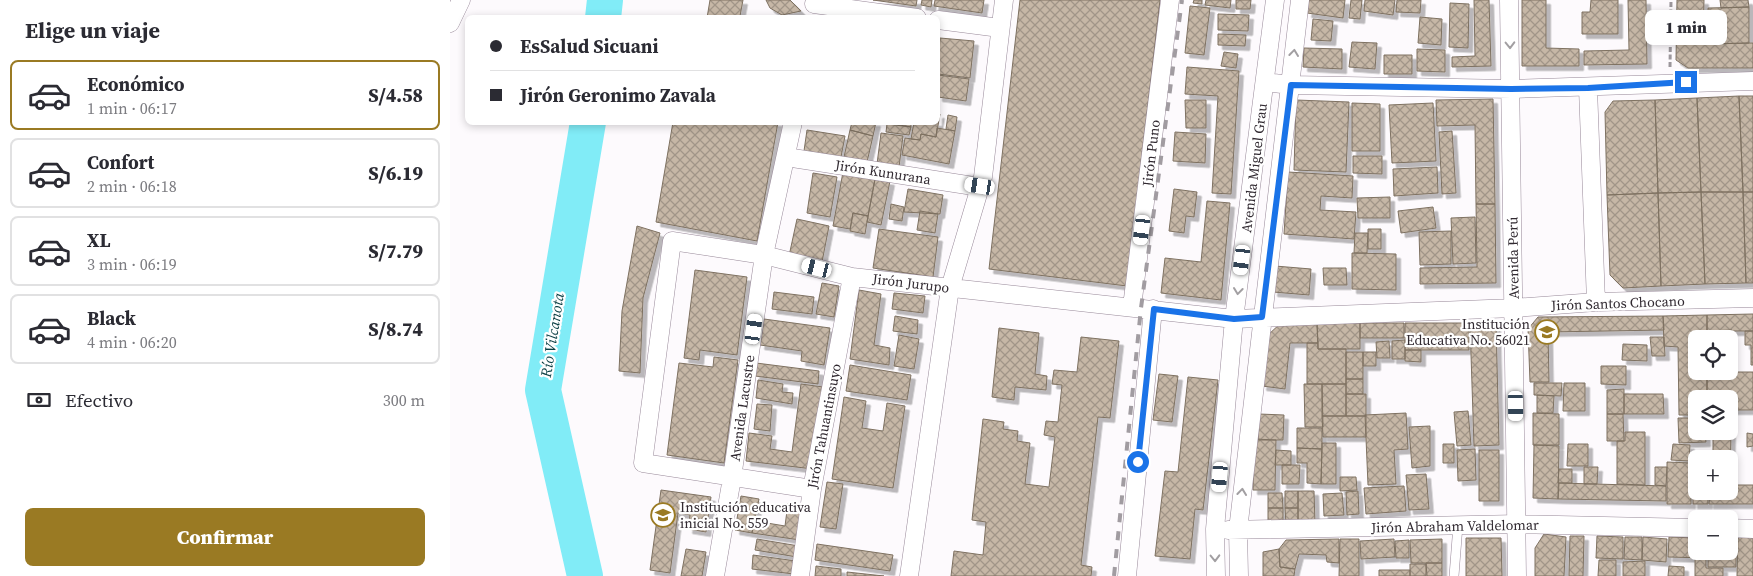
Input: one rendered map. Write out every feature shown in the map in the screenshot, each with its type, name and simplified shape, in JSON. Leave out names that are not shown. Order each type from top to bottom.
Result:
[{"type":"street","points":[[450,24],[461,0]]},
{"type":"street","points":[[909,576],[950,288],[980,186],[1004,0]]},
{"type":"street","name":"Jirón Puno","points":[[1132,307],[1170,0]]},
{"type":"street","name":"Avenida Miguel Grau","points":[[1216,576],[1215,529],[1234,319],[1275,0]]},
{"type":"street","name":"Avenida Miguel Grau","points":[[1238,576],[1238,530],[1300,0]]},
{"type":"street","name":"Avenida Perú","points":[[1509,0],[1518,524],[1517,576]]},
{"type":"street","points":[[813,7],[889,15]]},
{"type":"street","points":[[940,20],[1000,28]]},
{"type":"street","points":[[1265,82],[1291,85],[1511,89],[1588,88],[1753,80]]},
{"type":"street","points":[[1588,88],[1596,302]]},
{"type":"street","name":"Avenida Lacustre","points":[[715,576],[732,478],[764,255],[791,125]]},
{"type":"street","name":"Jirón Kunurana","points":[[786,157],[980,186]]},
{"type":"street","name":"Jirón Jurupo","points":[[732,478],[643,463],[672,241],[764,255],[852,277],[1154,309]]},
{"type":"street","name":"Jirón Tahuantinsuyo","points":[[800,576],[812,489],[852,277]]},
{"type":"street","name":"Jirón Santos Chocano","points":[[1154,309],[1234,319],[1514,308],[1596,302],[1753,298]]},
{"type":"street","points":[[1127,576],[1154,309]]},
{"type":"street","points":[[732,478],[812,489]]},
{"type":"street","name":"Jirón Abraham Valdelomar","points":[[1215,529],[1518,524],[1688,528]]},
{"type":"street","points":[[1738,528],[1753,529]]},
{"type":"lane","points":[[1454,576],[1458,525]]},
{"type":"path","points":[[1669,83],[1671,0]]},
{"type":"building","points":[[710,0],[743,0],[740,15],[708,15]]},
{"type":"building","points":[[766,0],[790,0],[801,11],[782,15],[770,8]]},
{"type":"building","points":[[873,0],[917,0],[916,6]]},
{"type":"building","points":[[922,0],[932,0],[931,7],[921,5]]},
{"type":"building","points":[[935,0],[984,0],[982,13],[934,6]]},
{"type":"building","points":[[1020,0],[1160,0],[1127,286],[989,269]]},
{"type":"building","points":[[1194,0],[1202,0],[1202,4],[1193,3]]},
{"type":"building","points":[[1206,0],[1231,0],[1230,8],[1205,5]]},
{"type":"building","points":[[1236,0],[1251,0],[1250,9],[1236,9]]},
{"type":"building","points":[[1309,0],[1345,0],[1343,18],[1307,13]]},
{"type":"building","points":[[1351,0],[1362,0],[1360,19],[1349,18]]},
{"type":"building","points":[[1365,0],[1395,0],[1393,15],[1364,11]]},
{"type":"building","points":[[1397,0],[1421,0],[1420,13],[1396,12]]},
{"type":"building","points":[[1474,0],[1489,0],[1491,66],[1452,67],[1452,57],[1475,56]]},
{"type":"building","points":[[1522,0],[1546,0],[1546,48],[1579,49],[1579,66],[1522,66]]},
{"type":"building","points":[[1591,0],[1618,0],[1618,34],[1582,34],[1582,12],[1590,12]]},
{"type":"building","points":[[1628,0],[1646,0],[1647,64],[1584,65],[1584,51],[1629,50]]},
{"type":"building","points":[[1677,0],[1704,0],[1703,44],[1753,43],[1753,68],[1688,68],[1676,60]]},
{"type":"building","points":[[1720,0],[1748,0],[1749,7],[1721,8]]},
{"type":"building","points":[[1450,3],[1469,4],[1468,48],[1449,47]]},
{"type":"building","points":[[1190,6],[1210,8],[1204,55],[1185,53]]},
{"type":"building","points":[[1749,7],[1749,43],[1708,44],[1708,8]]},
{"type":"building","points":[[1218,14],[1249,15],[1248,31],[1218,30]]},
{"type":"building","points":[[1420,17],[1442,19],[1441,45],[1418,43]]},
{"type":"building","points":[[1313,19],[1333,21],[1331,41],[1311,40]]},
{"type":"building","points":[[1218,34],[1246,35],[1245,46],[1218,45]]},
{"type":"building","points":[[940,38],[974,41],[970,78],[940,74]]},
{"type":"building","points":[[1352,42],[1377,43],[1375,69],[1349,67]]},
{"type":"building","points":[[1304,48],[1342,49],[1342,69],[1303,67]]},
{"type":"building","points":[[1417,49],[1445,50],[1445,72],[1417,71]]},
{"type":"building","points":[[1224,52],[1238,54],[1236,68],[1221,66]]},
{"type":"building","points":[[1384,55],[1412,55],[1412,74],[1384,74]]},
{"type":"building","points":[[1187,67],[1239,71],[1231,194],[1212,193],[1218,96],[1185,94]]},
{"type":"building","points":[[940,75],[969,79],[966,101],[940,97]]},
{"type":"building","points":[[1739,96],[1743,192],[1701,192],[1697,98]]},
{"type":"building","points":[[1739,96],[1753,96],[1753,192],[1743,192]]},
{"type":"building","points":[[1697,98],[1701,192],[1658,193],[1655,100]]},
{"type":"building","points":[[1493,99],[1495,204],[1476,204],[1475,125],[1437,126],[1436,100]]},
{"type":"building","points":[[1185,100],[1206,100],[1206,128],[1186,128]]},
{"type":"building","points":[[1296,100],[1349,102],[1346,172],[1294,170]]},
{"type":"building","points":[[1655,100],[1658,193],[1607,195],[1605,112],[1613,101]]},
{"type":"building","points":[[1352,103],[1380,104],[1380,151],[1352,151]]},
{"type":"building","points":[[1433,103],[1436,161],[1392,163],[1389,105]]},
{"type":"building","points":[[948,115],[957,117],[955,131],[946,129]]},
{"type":"building","points":[[672,125],[777,125],[757,241],[656,222]]},
{"type":"building","points":[[851,125],[875,125],[873,136],[850,130]]},
{"type":"building","points":[[887,125],[911,127],[909,135],[886,132]]},
{"type":"building","points":[[913,125],[938,125],[936,137],[921,134],[920,140],[911,139]]},
{"type":"building","points":[[937,128],[955,131],[949,164],[902,155],[905,138],[920,140],[921,134],[936,137]]},
{"type":"building","points":[[807,130],[845,136],[841,157],[804,151]]},
{"type":"building","points":[[850,130],[873,136],[867,162],[844,157]]},
{"type":"building","points":[[1452,131],[1456,193],[1442,194],[1439,132]]},
{"type":"building","points":[[1175,132],[1206,134],[1205,163],[1173,161]]},
{"type":"building","points":[[881,133],[903,136],[899,167],[877,164]]},
{"type":"building","points":[[1353,156],[1382,156],[1382,174],[1353,173]]},
{"type":"building","points":[[1437,167],[1438,193],[1394,196],[1393,169]]},
{"type":"building","points":[[843,172],[875,179],[868,216],[853,213],[850,229],[833,226]]},
{"type":"building","points":[[1288,172],[1353,176],[1352,198],[1321,196],[1320,210],[1356,212],[1354,239],[1284,234]]},
{"type":"building","points":[[813,173],[837,177],[830,217],[807,213]]},
{"type":"building","points":[[875,179],[890,181],[881,225],[867,222]]},
{"type":"building","points":[[908,189],[943,195],[940,214],[904,212]]},
{"type":"building","points":[[1174,189],[1197,192],[1194,217],[1186,216],[1184,233],[1169,231]]},
{"type":"building","points":[[1701,192],[1705,284],[1661,286],[1658,193]]},
{"type":"building","points":[[1701,192],[1743,192],[1746,283],[1705,284]]},
{"type":"building","points":[[1743,192],[1753,192],[1753,283],[1746,283]]},
{"type":"building","points":[[1658,193],[1661,286],[1623,288],[1610,275],[1607,195]]},
{"type":"building","points":[[1390,197],[1390,218],[1358,218],[1357,198]]},
{"type":"building","points":[[1207,201],[1230,203],[1221,300],[1161,293],[1165,258],[1201,262]]},
{"type":"building","points":[[891,204],[904,207],[902,221],[889,219]]},
{"type":"building","points":[[1476,204],[1495,204],[1496,283],[1420,284],[1420,268],[1477,267]]},
{"type":"building","points":[[1433,207],[1436,228],[1401,233],[1398,211]]},
{"type":"building","points":[[920,211],[938,214],[935,233],[917,230]]},
{"type":"building","points":[[853,213],[868,216],[865,234],[850,231]]},
{"type":"building","points":[[1475,217],[1476,263],[1453,264],[1451,218]]},
{"type":"building","points":[[797,219],[829,226],[822,262],[789,256]]},
{"type":"building","points":[[637,226],[660,233],[643,298],[640,373],[619,371],[622,311]]},
{"type":"building","points":[[879,229],[938,237],[933,277],[873,268]]},
{"type":"building","points":[[1368,229],[1381,229],[1381,249],[1368,249]]},
{"type":"building","points":[[1451,231],[1451,264],[1420,265],[1419,232]]},
{"type":"building","points":[[1355,233],[1368,233],[1367,253],[1354,253]]},
{"type":"building","points":[[1352,253],[1396,254],[1396,290],[1352,289]]},
{"type":"building","points":[[1275,266],[1311,269],[1309,295],[1273,292]]},
{"type":"building","points":[[1323,268],[1346,268],[1347,285],[1324,285]]},
{"type":"building","points":[[695,270],[747,277],[737,355],[700,350],[699,360],[684,358]]},
{"type":"building","points":[[822,283],[839,286],[834,317],[816,314]]},
{"type":"building","points":[[859,290],[881,294],[874,345],[890,348],[889,365],[850,359]]},
{"type":"building","points":[[774,292],[814,297],[812,314],[772,309]]},
{"type":"building","points":[[894,293],[925,296],[923,313],[892,309]]},
{"type":"building","points":[[1753,314],[1753,331],[1707,330],[1707,315]]},
{"type":"building","points":[[1707,315],[1707,330],[1688,330],[1688,380],[1707,380],[1707,390],[1688,390],[1688,415],[1679,415],[1678,347],[1664,346],[1663,316]]},
{"type":"building","points":[[895,316],[918,320],[917,334],[893,331]]},
{"type":"building","points":[[1663,316],[1664,330],[1548,332],[1549,382],[1530,382],[1528,329],[1538,317]]},
{"type":"building","points":[[764,319],[830,328],[824,365],[801,361],[802,351],[760,345]]},
{"type":"building","points":[[1282,322],[1317,323],[1318,343],[1290,343],[1285,389],[1262,386],[1268,335]]},
{"type":"building","points":[[1317,323],[1360,323],[1360,349],[1318,349]]},
{"type":"building","points":[[1360,323],[1404,323],[1404,338],[1360,338]]},
{"type":"building","points":[[1405,323],[1469,323],[1469,350],[1405,350]]},
{"type":"building","points":[[1496,323],[1499,445],[1474,446],[1470,324]]},
{"type":"building","points":[[999,328],[1039,333],[1035,374],[1047,376],[1046,390],[1015,387],[1014,400],[992,397]]},
{"type":"building","points":[[1745,331],[1753,331],[1753,365],[1751,365],[1751,345],[1745,345]]},
{"type":"building","points":[[899,335],[919,339],[914,369],[894,366]]},
{"type":"building","points":[[1081,337],[1119,341],[1110,418],[1098,417],[1081,565],[1092,567],[1091,576],[951,576],[954,551],[983,555],[986,522],[972,520],[983,419],[1004,422],[1003,429],[1018,431],[1017,441],[1030,443],[1025,484],[1049,487],[1055,437],[1044,435],[1046,421],[1058,422],[1062,385],[1052,384],[1054,370],[1077,372]]},
{"type":"building","points":[[1650,337],[1664,337],[1665,356],[1652,356]]},
{"type":"building","points":[[1405,340],[1405,359],[1392,359],[1392,341]]},
{"type":"building","points":[[1389,341],[1390,358],[1377,358],[1376,342]]},
{"type":"building","points":[[1307,343],[1318,343],[1318,349],[1346,349],[1346,384],[1307,384]]},
{"type":"building","points":[[1623,344],[1647,345],[1647,361],[1622,360]]},
{"type":"building","points":[[1405,350],[1421,350],[1421,362],[1405,361]]},
{"type":"building","points":[[1346,352],[1363,352],[1363,379],[1346,379]]},
{"type":"building","points":[[1363,352],[1376,352],[1376,366],[1363,366]]},
{"type":"building","points":[[714,357],[738,360],[724,463],[667,455],[679,363],[713,367]]},
{"type":"building","points":[[756,363],[819,371],[818,384],[755,376]]},
{"type":"building","points":[[850,365],[911,375],[907,400],[846,391]]},
{"type":"building","points":[[1601,366],[1626,366],[1626,385],[1601,384]]},
{"type":"building","points":[[1738,372],[1753,372],[1753,410],[1738,410],[1738,390],[1707,390],[1707,380],[1738,380]]},
{"type":"building","points":[[1159,374],[1178,376],[1172,422],[1153,420]]},
{"type":"building","points":[[1188,377],[1218,380],[1203,510],[1195,509],[1190,559],[1155,556],[1165,471],[1178,472]]},
{"type":"building","points":[[1346,379],[1363,379],[1363,394],[1346,394]]},
{"type":"building","points":[[758,380],[783,384],[782,392],[793,393],[792,404],[756,398]]},
{"type":"building","points":[[1534,383],[1562,383],[1561,396],[1534,395]]},
{"type":"building","points":[[1564,383],[1585,383],[1585,411],[1563,411]]},
{"type":"building","points":[[801,384],[823,387],[813,469],[746,461],[749,433],[772,436],[770,449],[792,452]]},
{"type":"building","points":[[1304,384],[1322,384],[1323,427],[1305,427]]},
{"type":"building","points":[[1322,384],[1346,384],[1346,416],[1322,416]]},
{"type":"building","points":[[1624,389],[1624,414],[1607,414],[1607,390]]},
{"type":"building","points":[[1346,394],[1366,394],[1366,416],[1346,416]]},
{"type":"building","points":[[1624,394],[1663,394],[1664,414],[1624,414]]},
{"type":"building","points":[[1537,395],[1554,396],[1553,413],[1537,413]]},
{"type":"building","points":[[844,397],[866,401],[862,428],[883,431],[887,403],[905,406],[893,488],[832,479]]},
{"type":"building","points":[[757,404],[772,405],[770,431],[754,429]]},
{"type":"building","points":[[1468,411],[1471,445],[1457,446],[1454,412]]},
{"type":"building","points":[[1406,413],[1408,449],[1394,450],[1396,484],[1368,485],[1365,415]]},
{"type":"building","points":[[1533,413],[1559,414],[1559,445],[1533,445]]},
{"type":"building","points":[[1259,414],[1284,415],[1283,440],[1258,440]]},
{"type":"building","points":[[1607,414],[1623,414],[1624,441],[1607,441]]},
{"type":"building","points":[[1322,416],[1366,416],[1366,437],[1323,437]]},
{"type":"building","points":[[1678,418],[1688,418],[1688,440],[1706,440],[1706,442],[1679,443]]},
{"type":"building","points":[[1430,426],[1430,466],[1412,468],[1409,427]]},
{"type":"building","points":[[1297,428],[1322,428],[1322,449],[1297,448]]},
{"type":"building","points":[[1625,432],[1645,432],[1645,485],[1617,484],[1617,441],[1625,441]]},
{"type":"building","points":[[1747,433],[1753,434],[1753,446],[1747,447]]},
{"type":"building","points":[[1254,439],[1276,440],[1275,490],[1253,490]]},
{"type":"building","points":[[1713,440],[1731,440],[1731,450],[1713,450]]},
{"type":"building","points":[[1322,443],[1336,443],[1336,484],[1321,484]]},
{"type":"building","points":[[1443,444],[1454,444],[1454,463],[1443,463]]},
{"type":"building","points":[[1568,444],[1588,444],[1588,466],[1567,466]]},
{"type":"building","points":[[1673,444],[1690,445],[1688,461],[1671,460]]},
{"type":"building","points":[[1534,445],[1559,446],[1558,499],[1533,498]]},
{"type":"building","points":[[1297,448],[1322,449],[1321,484],[1307,483],[1307,463],[1297,463]]},
{"type":"building","points":[[1475,449],[1476,480],[1458,481],[1457,450]]},
{"type":"building","points":[[1276,450],[1291,451],[1291,465],[1275,465]]},
{"type":"building","points":[[1479,450],[1499,450],[1499,501],[1479,501]]},
{"type":"building","points":[[1667,462],[1688,463],[1688,500],[1691,500],[1691,504],[1667,504]]},
{"type":"building","points":[[1282,465],[1300,465],[1299,484],[1282,484]]},
{"type":"building","points":[[1584,467],[1598,467],[1597,484],[1584,484]]},
{"type":"building","points":[[1655,467],[1667,467],[1666,486],[1655,485]]},
{"type":"building","points":[[1559,469],[1572,469],[1572,483],[1558,483]]},
{"type":"building","points":[[1426,474],[1429,509],[1409,510],[1406,475]]},
{"type":"building","points":[[1340,477],[1356,477],[1357,490],[1340,491]]},
{"type":"building","points":[[827,482],[843,484],[836,529],[820,527]]},
{"type":"building","points":[[1559,483],[1666,486],[1666,501],[1558,499]]},
{"type":"building","points":[[1738,485],[1753,485],[1753,504],[1709,504],[1709,500],[1738,500]]},
{"type":"building","points":[[1404,486],[1406,511],[1366,514],[1364,488]]},
{"type":"building","points":[[661,490],[711,497],[706,532],[688,529],[690,515],[678,513],[670,573],[650,570]]},
{"type":"building","points":[[1285,491],[1298,491],[1298,508],[1285,508]]},
{"type":"building","points":[[1298,491],[1314,491],[1315,524],[1298,524]]},
{"type":"building","points":[[1358,491],[1359,514],[1347,515],[1346,492]]},
{"type":"building","points":[[1268,493],[1282,493],[1283,508],[1268,508]]},
{"type":"building","points":[[1342,493],[1344,515],[1324,516],[1323,494]]},
{"type":"building","points":[[741,496],[759,499],[752,533],[735,530]]},
{"type":"building","points":[[1693,500],[1708,500],[1708,504],[1693,504]]},
{"type":"building","points":[[788,503],[805,505],[800,540],[752,533],[755,521],[785,526]]},
{"type":"building","points":[[1268,508],[1283,508],[1283,523],[1268,523]]},
{"type":"building","points":[[1285,508],[1298,508],[1298,524],[1286,524]]},
{"type":"building","points":[[1544,534],[1566,537],[1564,576],[1535,576],[1535,548]]},
{"type":"building","points":[[1738,535],[1753,536],[1753,576],[1737,576]]},
{"type":"building","points":[[1570,536],[1584,536],[1583,576],[1569,576]]},
{"type":"building","points":[[1597,536],[1623,537],[1623,559],[1596,558]]},
{"type":"building","points":[[1625,537],[1642,537],[1642,560],[1624,559]]},
{"type":"building","points":[[1643,537],[1667,539],[1666,562],[1642,560]]},
{"type":"building","points":[[1669,537],[1688,538],[1688,558],[1668,557]]},
{"type":"building","points":[[1466,538],[1501,538],[1502,576],[1466,576]]},
{"type":"building","points":[[757,539],[799,546],[797,557],[755,550]]},
{"type":"building","points":[[1339,539],[1339,563],[1327,562],[1326,555],[1299,554],[1295,569],[1280,567],[1279,549],[1286,540]]},
{"type":"building","points":[[1340,539],[1359,539],[1359,576],[1339,576]]},
{"type":"building","points":[[1394,539],[1395,557],[1361,559],[1360,541]]},
{"type":"building","points":[[1442,539],[1442,563],[1411,563],[1410,540]]},
{"type":"building","points":[[1409,540],[1409,558],[1396,558],[1395,541]]},
{"type":"building","points":[[817,544],[893,555],[890,571],[815,560]]},
{"type":"building","points":[[686,549],[706,552],[702,576],[681,576]]},
{"type":"building","points":[[1279,549],[1280,567],[1295,569],[1294,576],[1263,576],[1263,552]]},
{"type":"building","points":[[753,555],[796,561],[794,574],[752,569]]},
{"type":"building","points":[[1599,560],[1616,560],[1616,576],[1598,576]]},
{"type":"building","points":[[1695,560],[1706,560],[1706,568],[1723,568],[1723,576],[1695,576]]},
{"type":"building","points":[[1708,560],[1736,560],[1736,567],[1708,567]]},
{"type":"building","points":[[1645,561],[1645,576],[1623,576],[1623,562]]},
{"type":"building","points":[[1426,563],[1442,563],[1442,576],[1427,576]]},
{"type":"building","points":[[1410,564],[1426,564],[1426,576],[1410,576]]},
{"type":"building","points":[[816,566],[841,569],[841,576],[815,576]]},
{"type":"building","points":[[1669,566],[1684,567],[1684,576],[1668,576]]},
{"type":"building","points":[[1379,570],[1410,570],[1410,576],[1379,576]]},
{"type":"building","points":[[847,572],[884,576],[847,576]]},
{"type":"waterway","name":"Río Vilcanota","points":[[603,15],[605,0]]},
{"type":"waterway","name":"Río Vilcanota","points":[[585,576],[543,390],[587,125]]},
{"type":"railway","points":[[1114,576],[1141,308],[1182,0]]},
{"type":"place","name":"Institución Educativa No. 56021","points":[[1547,332]]},
{"type":"place","name":"Institución educativa inicial No. 559","points":[[663,515]]},
{"type":"route","points":[[1138,462],[1154,309],[1234,319],[1262,317],[1291,85],[1511,89],[1588,88],[1686,82]]}]
